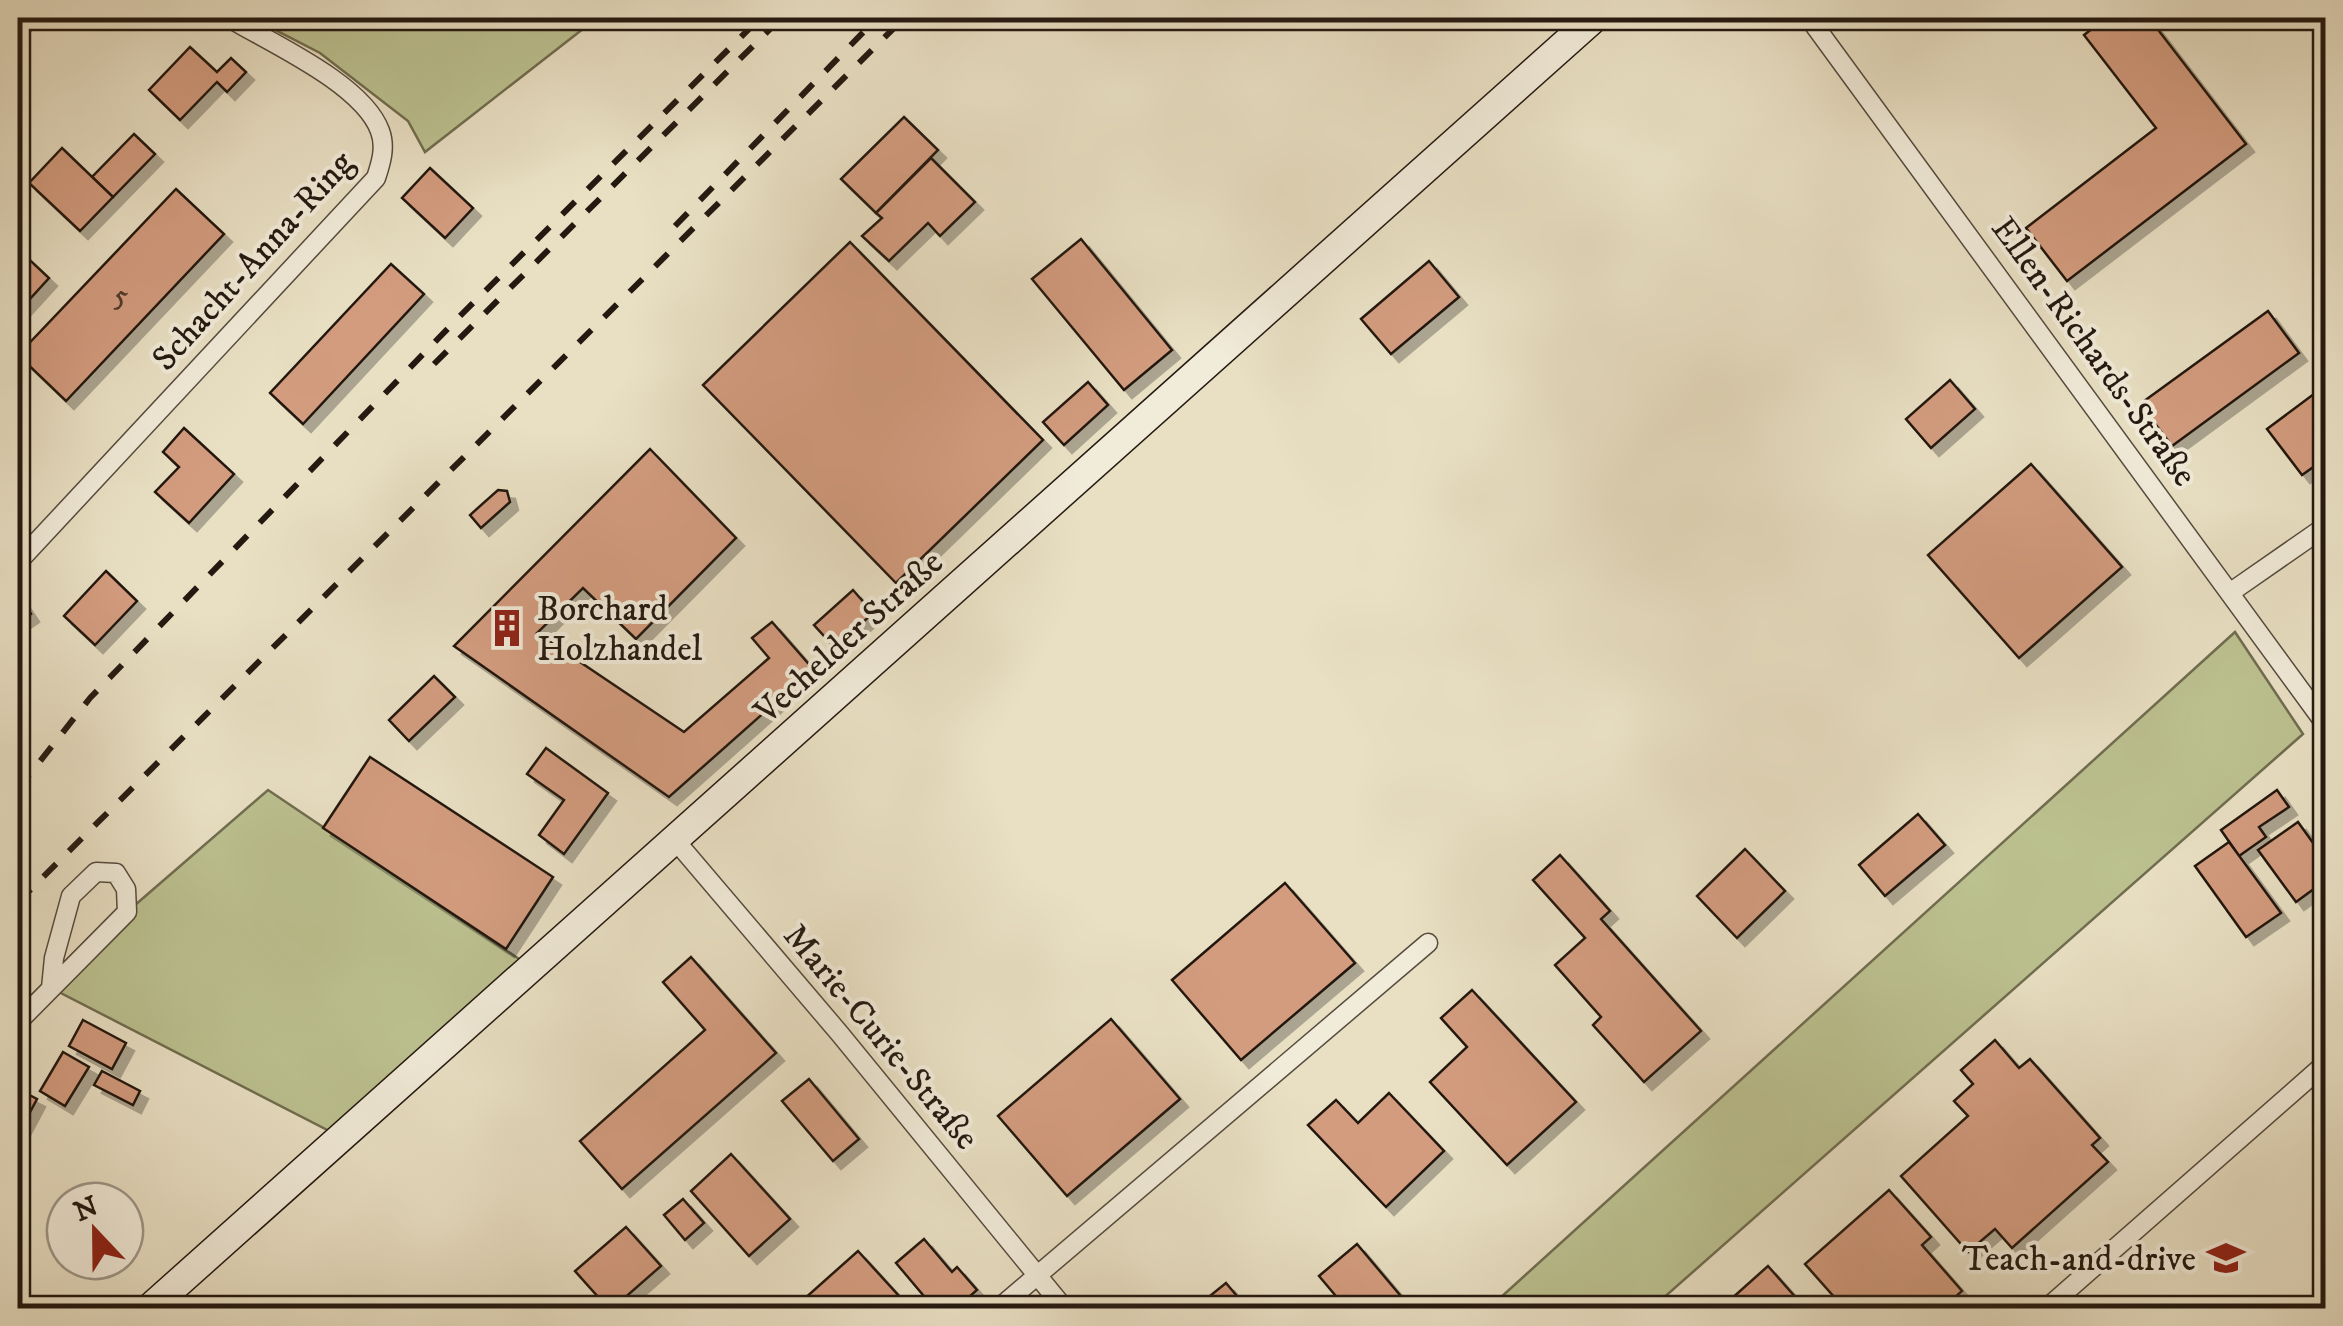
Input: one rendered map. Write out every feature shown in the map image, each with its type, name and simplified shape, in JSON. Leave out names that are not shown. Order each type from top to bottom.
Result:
[{"type":"main road","name":"Vechelder Straße","points":[[150,1308],[1594,18]]},
{"type":"street","points":[[18,33],[28,18]]},
{"type":"street","name":"Schacht-Anna-Ring","points":[[18,562],[376,178],[383,146],[380,130],[366,108],[324,75],[229,18]]},
{"type":"street","name":"Ellen-Richards-Straße","points":[[1809,18],[2326,726]]},
{"type":"street","points":[[2231,592],[2326,526]]},
{"type":"street","name":"Marie-Curie-Straße","points":[[675,840],[1064,1308]]},
{"type":"street","points":[[18,1022],[127,912],[126,889],[116,872],[96,872],[71,896],[54,958],[51,988]]},
{"type":"street","points":[[1000,1308],[1428,943]]},
{"type":"street","points":[[2048,1308],[2326,1063]]},
{"type":"green space","points":[[252,18],[597,18],[425,152],[408,121],[320,53]]},
{"type":"green space","points":[[2235,632],[2303,734],[1652,1308],[1489,1308]]},
{"type":"green space","points":[[268,790],[519,959],[518,979],[341,1137],[51,988],[127,912]]},
{"type":"building","points":[[2106,18],[2149,18],[2246,144],[2067,281],[2026,228],[2156,128],[2084,35]]},
{"type":"building","points":[[190,47],[217,72],[231,58],[246,72],[227,92],[217,82],[180,120],[149,90]]},
{"type":"building","points":[[904,117],[938,150],[876,213],[841,179]]},
{"type":"building","points":[[134,134],[155,154],[113,197],[92,177]]},
{"type":"building","points":[[62,148],[113,197],[80,231],[29,183]]},
{"type":"building","points":[[931,158],[975,202],[940,236],[928,223],[889,261],[862,236],[882,218],[876,213]]},
{"type":"building","points":[[430,168],[473,208],[445,238],[402,198]]},
{"type":"building","points":[[176,189],[224,234],[66,401],[18,355]]},
{"type":"building","points":[[1081,239],[1172,350],[1124,390],[1032,279]]},
{"type":"building","points":[[850,242],[1043,440],[896,583],[703,385]]},
{"type":"building","points":[[18,249],[49,278],[18,312]]},
{"type":"building","points":[[1429,261],[1459,297],[1391,354],[1361,319]]},
{"type":"building","points":[[391,264],[424,294],[303,424],[270,393]]},
{"type":"building","points":[[2268,311],[2299,353],[2172,446],[2140,404]]},
{"type":"building","points":[[1950,380],[1975,409],[1931,448],[1906,419]]},
{"type":"building","points":[[1088,382],[1108,405],[1064,445],[1043,422]]},
{"type":"building","points":[[2326,385],[2326,458],[2302,475],[2267,429]]},
{"type":"building","points":[[184,428],[234,474],[189,523],[155,492],[179,467],[163,452]]},
{"type":"building","name":"Borchard Holzhandel","points":[[650,449],[736,538],[636,639],[583,588],[537,633],[684,732],[769,658],[752,638],[772,622],[813,669],[669,797],[454,646]]},
{"type":"building","points":[[2031,464],[2122,567],[2019,658],[1928,555]]},
{"type":"building","points":[[498,490],[507,491],[510,502],[481,528],[470,515]]},
{"type":"building","points":[[106,571],[137,601],[95,645],[64,616]]},
{"type":"building","points":[[853,590],[873,613],[835,648],[814,625]]},
{"type":"building","points":[[21,599],[31,614],[18,623],[18,601]]},
{"type":"building","points":[[434,676],[455,697],[409,741],[389,720]]},
{"type":"building","points":[[546,748],[608,793],[564,854],[539,835],[564,800],[527,774]]},
{"type":"building","points":[[370,757],[553,877],[506,949],[323,828]]},
{"type":"building","points":[[2277,790],[2289,807],[2259,827],[2266,837],[2239,856],[2221,830]]},
{"type":"building","points":[[1918,814],[1945,845],[1885,896],[1859,865]]},
{"type":"building","points":[[2298,822],[2326,861],[2326,880],[2296,902],[2258,850]]},
{"type":"building","points":[[2229,842],[2281,913],[2246,937],[2195,866]]},
{"type":"building","points":[[1745,849],[1785,891],[1737,938],[1697,896]]},
{"type":"building","points":[[1560,855],[1610,911],[1601,919],[1701,1031],[1644,1082],[1593,1025],[1601,1017],[1555,965],[1585,938],[1533,880]]},
{"type":"building","points":[[1285,883],[1355,963],[1241,1060],[1172,980]]},
{"type":"building","points":[[691,957],[776,1053],[622,1189],[580,1141],[705,1030],[663,982]]},
{"type":"building","points":[[1472,990],[1576,1102],[1507,1165],[1430,1082],[1467,1047],[1441,1018]]},
{"type":"building","points":[[1111,1019],[1180,1099],[1067,1196],[998,1116]]},
{"type":"building","points":[[83,1020],[126,1043],[112,1069],[69,1046]]},
{"type":"building","points":[[1995,1040],[2019,1068],[2030,1059],[2100,1138],[2092,1145],[2108,1162],[2012,1248],[1995,1229],[1968,1252],[1901,1176],[1968,1116],[1954,1101],[1973,1084],[1961,1070]]},
{"type":"building","points":[[63,1052],[89,1067],[65,1106],[40,1091]]},
{"type":"building","points":[[102,1071],[140,1091],[133,1105],[94,1085]]},
{"type":"building","points":[[809,1079],[859,1139],[833,1161],[782,1101]]},
{"type":"building","points":[[18,1089],[37,1099],[19,1133],[18,1132]]},
{"type":"building","points":[[1389,1093],[1444,1151],[1386,1207],[1308,1125],[1336,1100],[1358,1123]]},
{"type":"building","points":[[731,1154],[790,1219],[749,1256],[691,1191]]},
{"type":"building","points":[[1889,1190],[1931,1237],[1922,1245],[1962,1291],[1943,1308],[1844,1308],[1805,1264]]},
{"type":"building","points":[[683,1199],[704,1223],[685,1240],[664,1215]]},
{"type":"building","points":[[626,1227],[661,1266],[613,1308],[608,1308],[575,1271]]},
{"type":"building","points":[[924,1239],[952,1272],[957,1267],[977,1290],[960,1305],[954,1297],[934,1308],[896,1263]]},
{"type":"building","points":[[1357,1244],[1405,1301],[1396,1308],[1346,1308],[1319,1276]]},
{"type":"building","points":[[858,1251],[910,1308],[794,1308]]},
{"type":"building","points":[[1768,1266],[1805,1308],[1721,1308]]},
{"type":"building","points":[[1226,1283],[1247,1308],[1195,1308]]},
{"type":"railway","points":[[18,789],[90,698],[461,315],[760,18]]},
{"type":"railway","points":[[434,364],[781,18]]},
{"type":"railway","points":[[675,226],[877,18]]},
{"type":"railway","points":[[18,902],[904,18]]},
{"type":"place","name":"Borchard Holzhandel","points":[[507,628]]},
{"type":"place","name":"Teach-and-drive","points":[[2226,1258]]}]
